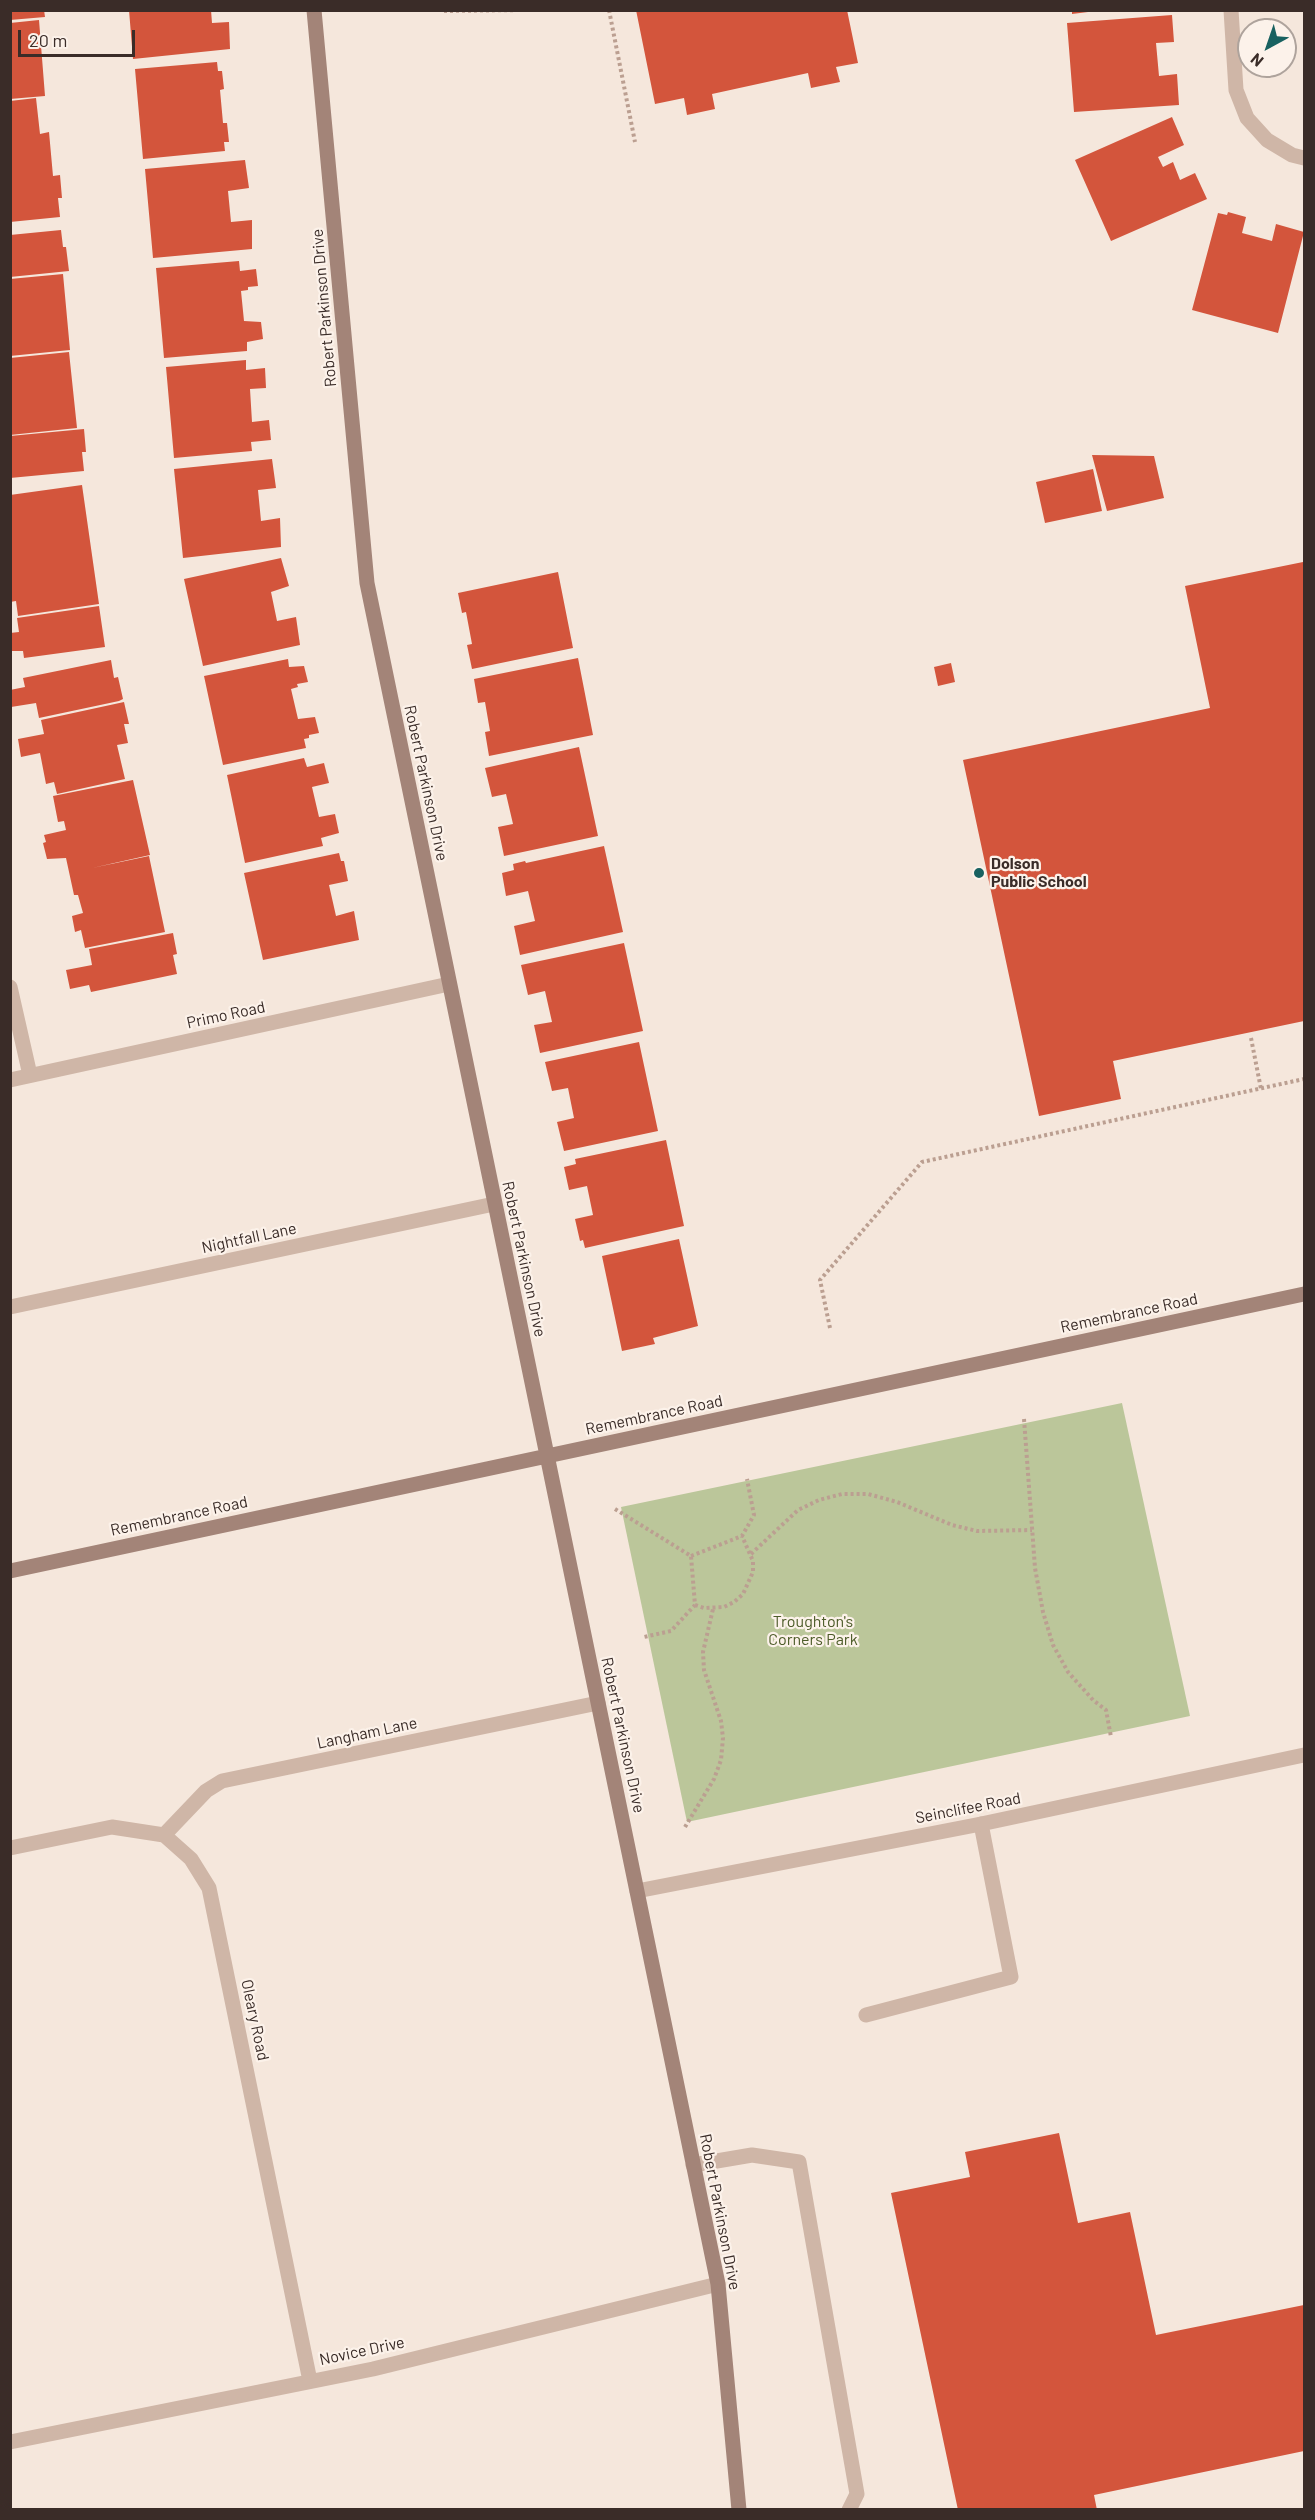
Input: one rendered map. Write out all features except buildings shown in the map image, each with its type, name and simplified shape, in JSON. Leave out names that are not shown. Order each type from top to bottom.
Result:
[{"type":"street","name":"Robert Parkinson Drive","points":[[314,10],[367,583],[718,2284],[739,2510]]},
{"type":"street","points":[[1232,10],[1236,90],[1247,118],[1267,140],[1292,155],[1305,158]]},
{"type":"street","name":"Primo Road","points":[[10,1080],[449,984]]},
{"type":"street","points":[[10,987],[30,1076]]},
{"type":"street","name":"Nightfall Lane","points":[[10,1307],[494,1204]]},
{"type":"street","name":"Remembrance Road","points":[[10,1571],[1305,1294]]},
{"type":"street","name":"Langham Lane","points":[[164,1835],[206,1791],[222,1781],[598,1703]]},
{"type":"street","name":"Seinclifee Road","points":[[637,1891],[981,1824],[1305,1755]]},
{"type":"street","points":[[866,2015],[1011,1977],[981,1824]]},
{"type":"street","points":[[10,1848],[112,1827],[164,1835]]},
{"type":"street","name":"Oleary Road","points":[[164,1835],[191,1859],[209,1888],[310,2380]]},
{"type":"street","points":[[693,2165],[752,2155],[799,2163],[857,2494],[849,2510]]},
{"type":"street","name":"Novice Drive","points":[[10,2442],[385,2366],[718,2284]]},
{"type":"path","points":[[444,11],[525,10]]},
{"type":"path","points":[[609,10],[635,142]]},
{"type":"path","points":[[1251,1038],[1261,1089]]},
{"type":"path","points":[[830,1328],[820,1280],[922,1162],[1305,1079]]},
{"type":"path","points":[[1024,1419],[1032,1530],[1043,1612],[1053,1645],[1068,1672],[1093,1700],[1106,1710],[1111,1737]]},
{"type":"path","points":[[691,1556],[742,1536],[754,1515],[747,1479]]},
{"type":"path","points":[[751,1554],[798,1510],[819,1500],[842,1494],[868,1494],[952,1525],[977,1531],[1032,1530]]},
{"type":"path","points":[[615,1509],[691,1556]]},
{"type":"path","points":[[695,1605],[713,1609],[734,1602],[743,1594],[753,1572],[751,1554],[742,1536]]},
{"type":"path","points":[[644,1637],[671,1631],[695,1605],[691,1556]]},
{"type":"path","points":[[685,1827],[714,1779],[721,1760],[723,1738],[721,1721],[704,1670],[703,1652],[713,1609]]},
{"type":"green space","name":"Troughton's Corners Park","points":[[1122,1403],[1190,1716],[687,1822],[621,1507]]},
{"type":"place","name":"Dolson Public School","points":[[979,873]]}]
